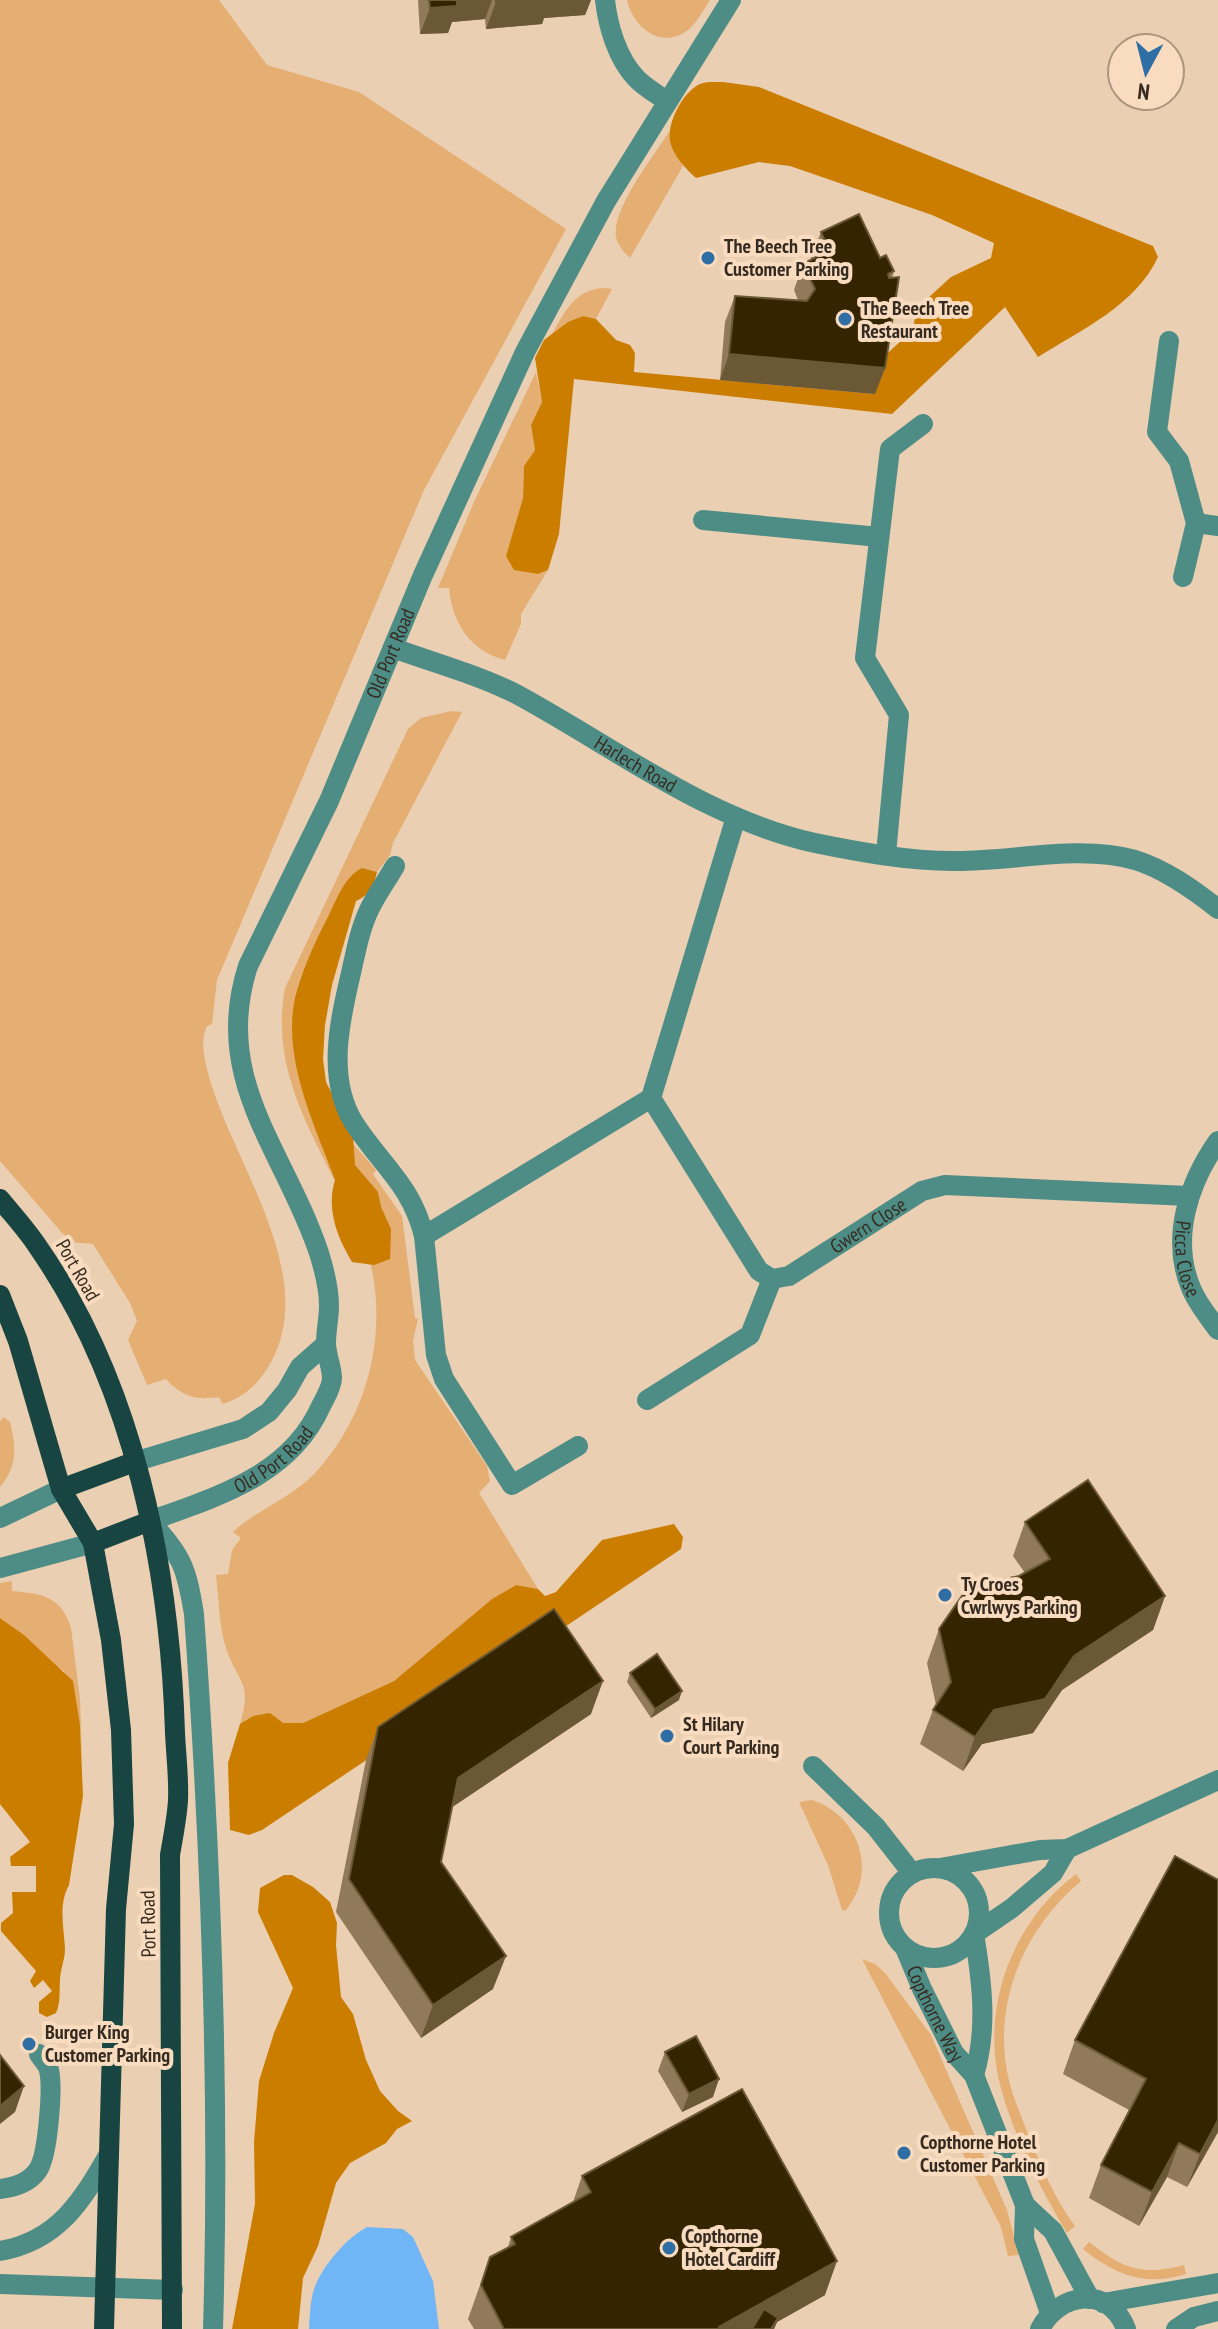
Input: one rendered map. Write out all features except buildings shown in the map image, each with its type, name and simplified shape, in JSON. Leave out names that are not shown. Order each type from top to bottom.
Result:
[{"type":"main road","name":"Port Road","points":[[0,1199],[38,1246],[73,1307],[115,1400],[150,1521],[171,1648],[177,1788],[170,1855],[172,2329]]},
{"type":"main road","name":"Port Road","points":[[0,1295],[18,1341],[61,1489],[93,1543],[114,1662],[121,1730],[124,1808],[116,1909],[104,2329]]},
{"type":"main road","points":[[61,1489],[134,1462]]},
{"type":"main road","points":[[93,1543],[150,1521]]},
{"type":"street","points":[[605,0],[614,39],[623,61],[635,78],[667,101]]},
{"type":"street","name":"Old Port Road","points":[[150,1521],[242,1486],[291,1450],[316,1419],[333,1381],[326,1344],[329,1302],[320,1256],[251,1101],[239,1057],[236,1018],[239,994],[248,966],[329,801],[465,481],[525,352],[606,201],[731,0]]},
{"type":"street","points":[[1169,341],[1157,432],[1179,461],[1196,523],[1183,577]]},
{"type":"street","points":[[886,854],[899,715],[865,658],[890,449],[923,424]]},
{"type":"street","points":[[703,520],[879,537]]},
{"type":"street","points":[[1196,523],[1218,526]]},
{"type":"street","name":"Harlech Road","points":[[393,648],[513,693],[688,794],[736,817],[813,842],[952,861],[1090,854],[1135,861],[1191,887],[1218,909]]},
{"type":"street","points":[[424,1236],[651,1098],[736,817]]},
{"type":"street","points":[[395,866],[370,909],[359,938],[343,1011],[338,1070],[345,1102],[354,1122],[401,1183],[418,1212],[424,1236],[436,1355],[444,1379],[512,1485],[578,1446]]},
{"type":"street","points":[[647,1400],[750,1335],[772,1279],[759,1271],[651,1098]]},
{"type":"street","name":"Picca Close","points":[[1218,1141],[1203,1163],[1188,1196],[1183,1225],[1184,1261],[1190,1286],[1218,1330]]},
{"type":"street","name":"Gwern Close","points":[[772,1279],[789,1276],[922,1191],[945,1185],[1188,1196]]},
{"type":"street","name":"Old Port Road","points":[[134,1462],[243,1429],[269,1412],[300,1367],[326,1344]]},
{"type":"street","points":[[0,1518],[61,1489]]},
{"type":"street","points":[[150,1521],[179,1553],[188,1579],[194,1614],[207,1853],[216,2139],[213,2329]]},
{"type":"street","points":[[0,1568],[93,1543]]},
{"type":"street","points":[[813,1766],[876,1827],[912,1873]]},
{"type":"street","points":[[940,1868],[956,1873],[973,1888],[979,1919],[964,1949],[935,1959],[920,1957],[905,1948],[890,1926],[892,1895],[900,1882],[912,1873],[925,1868],[1040,1850],[1067,1849],[1218,1780]]},
{"type":"street","points":[[974,1934],[1012,1908],[1053,1873],[1067,1849]]},
{"type":"street","name":"Copthorne Way","points":[[974,1934],[982,1979],[982,2048],[974,2075]]},
{"type":"street","name":"Copthorne Way","points":[[905,1948],[954,2053],[974,2075],[1025,2205],[1024,2239],[1045,2321],[1068,2300],[1096,2301],[1114,2309],[1126,2329]]},
{"type":"street","points":[[0,2189],[22,2184],[36,2173],[42,2163],[48,2136],[49,2069],[39,2054]]},
{"type":"street","points":[[0,2251],[40,2239],[62,2222],[87,2191],[109,2154]]},
{"type":"street","name":"Copthorne Way","points":[[1025,2205],[1053,2231],[1096,2301]]},
{"type":"street","points":[[1096,2301],[1218,2283]]},
{"type":"street","points":[[0,2284],[173,2290]]},
{"type":"street","points":[[1176,2329],[1194,2317],[1218,2311]]},
{"type":"shaded area","points":[[0,0],[219,0],[267,65],[359,92],[566,229],[424,490],[217,980],[212,1024],[207,1026],[204,1037],[205,1061],[219,1106],[266,1216],[278,1254],[285,1292],[283,1328],[271,1362],[251,1388],[238,1398],[222,1404],[220,1398],[201,1398],[184,1393],[166,1379],[147,1385],[128,1340],[137,1321],[130,1303],[93,1244],[70,1242],[0,1161]]},
{"type":"shaded area","points":[[627,0],[710,0],[689,29],[670,38],[653,35],[639,24]]},
{"type":"shaded area","points":[[723,82],[759,87],[1153,246],[1158,257],[1148,274],[1122,303],[1038,357],[1005,307],[892,414],[574,379],[559,534],[548,570],[538,574],[514,570],[506,556],[523,498],[524,466],[535,450],[531,425],[542,402],[535,358],[544,340],[568,322],[583,316],[596,319],[616,340],[630,345],[635,353],[634,372],[875,394],[880,360],[914,324],[916,309],[951,277],[991,258],[994,243],[932,215],[790,166],[759,162],[696,178],[674,152],[670,141],[673,118],[692,89],[703,83]]},
{"type":"shaded area","points":[[671,129],[670,141],[683,166],[630,258],[616,237],[620,212]]},
{"type":"shaded area","points":[[603,288],[612,289],[596,319],[582,316],[552,334],[566,310],[578,298]]},
{"type":"shaded area","points":[[536,372],[542,402],[531,425],[535,450],[524,466],[523,498],[506,556],[538,574],[548,570],[521,614],[521,624],[505,660],[482,650],[473,642],[454,612],[449,588],[438,588],[474,502]]},
{"type":"shaded area","points":[[452,711],[462,712],[393,843],[390,855],[377,872],[362,868],[321,930],[296,994],[294,1042],[304,1089],[335,1180],[348,1138],[376,1170],[373,1174],[402,1216],[415,1318],[418,1319],[413,1341],[415,1360],[487,1466],[490,1481],[479,1493],[538,1589],[516,1585],[492,1599],[394,1681],[303,1723],[283,1723],[253,1716],[240,1724],[245,1692],[224,1642],[216,1575],[228,1574],[232,1550],[241,1538],[233,1532],[306,1481],[335,1449],[362,1396],[375,1338],[374,1279],[367,1250],[310,1131],[290,1077],[282,1019],[285,988],[408,729],[421,718]]},
{"type":"shaded area","points":[[362,868],[377,872],[371,890],[356,901],[332,985],[323,1059],[326,1082],[353,1135],[355,1165],[378,1192],[391,1229],[390,1259],[374,1265],[352,1262],[338,1233],[332,1212],[335,1180],[301,1087],[292,1038],[297,990],[307,962],[342,889],[350,877]]},
{"type":"shaded area","points":[[4,1417],[10,1422],[14,1456],[10,1471],[0,1487],[0,1421]]},
{"type":"shaded area","points":[[674,1524],[683,1537],[681,1549],[262,1830],[249,1835],[230,1830],[228,1763],[240,1724],[253,1716],[270,1713],[283,1723],[303,1723],[394,1681],[492,1599],[516,1585],[538,1589],[545,1596],[556,1592],[602,1540]]},
{"type":"shaded area","points":[[12,1581],[12,1591],[49,1599],[67,1617],[80,1699],[82,1762],[80,1725],[64,1671],[0,1618],[0,1583]]},
{"type":"shaded area","points":[[0,1618],[24,1635],[73,1681],[80,1725],[83,1796],[63,1908],[65,1949],[59,2005],[56,2013],[47,2017],[39,2013],[39,2002],[52,1991],[43,1980],[34,1988],[30,1981],[36,1971],[1,1931],[1,1923],[13,1913],[12,1892],[36,1892],[36,1866],[11,1866],[10,1857],[30,1842],[0,1804]]},
{"type":"shaded area","points":[[812,1800],[842,1818],[859,1847],[861,1880],[845,1911],[799,1802]]},
{"type":"shaded area","points":[[1076,1874],[1081,1881],[1044,1921],[1018,1968],[1009,1994],[1004,2048],[1012,2091],[1028,2134],[1048,2182],[1075,2226],[1067,2233],[1036,2178],[1003,2095],[998,2076],[995,2019],[1008,1964],[1021,1938],[1036,1914]]},
{"type":"shaded area","points":[[284,1875],[292,1875],[313,1887],[330,1902],[337,1923],[341,1997],[353,2014],[366,2060],[380,2091],[412,2121],[397,2129],[386,2143],[350,2163],[336,2183],[318,2246],[303,2278],[298,2329],[232,2329],[255,2204],[254,2142],[259,2081],[293,1988],[258,1912],[260,1888]]},
{"type":"shaded area","points":[[862,1959],[875,1964],[885,1973],[931,2035],[1007,2210],[1019,2255],[1008,2256],[1001,2227]]},
{"type":"shaded area","points":[[1089,2242],[1112,2259],[1134,2268],[1156,2270],[1184,2265],[1186,2274],[1144,2279],[1119,2272],[1083,2249]]},
{"type":"water","points":[[367,2227],[403,2229],[413,2237],[433,2281],[439,2329],[309,2329],[313,2295],[320,2276],[344,2244]]},
{"type":"place","name":"The Beech Tree Customer Parking","points":[[708,258]]},
{"type":"place","name":"The Beech Tree Restaurant","points":[[845,319]]},
{"type":"place","name":"Ty Croes Cwrlwys Parking","points":[[945,1595]]},
{"type":"place","name":"St Hilary Court Parking","points":[[667,1736]]},
{"type":"place","name":"Burger King Customer Parking","points":[[29,2044]]},
{"type":"place","name":"Copthorne Hotel Customer Parking","points":[[904,2153]]},
{"type":"place","name":"Copthorne Hotel Cardiff","points":[[669,2248]]}]
